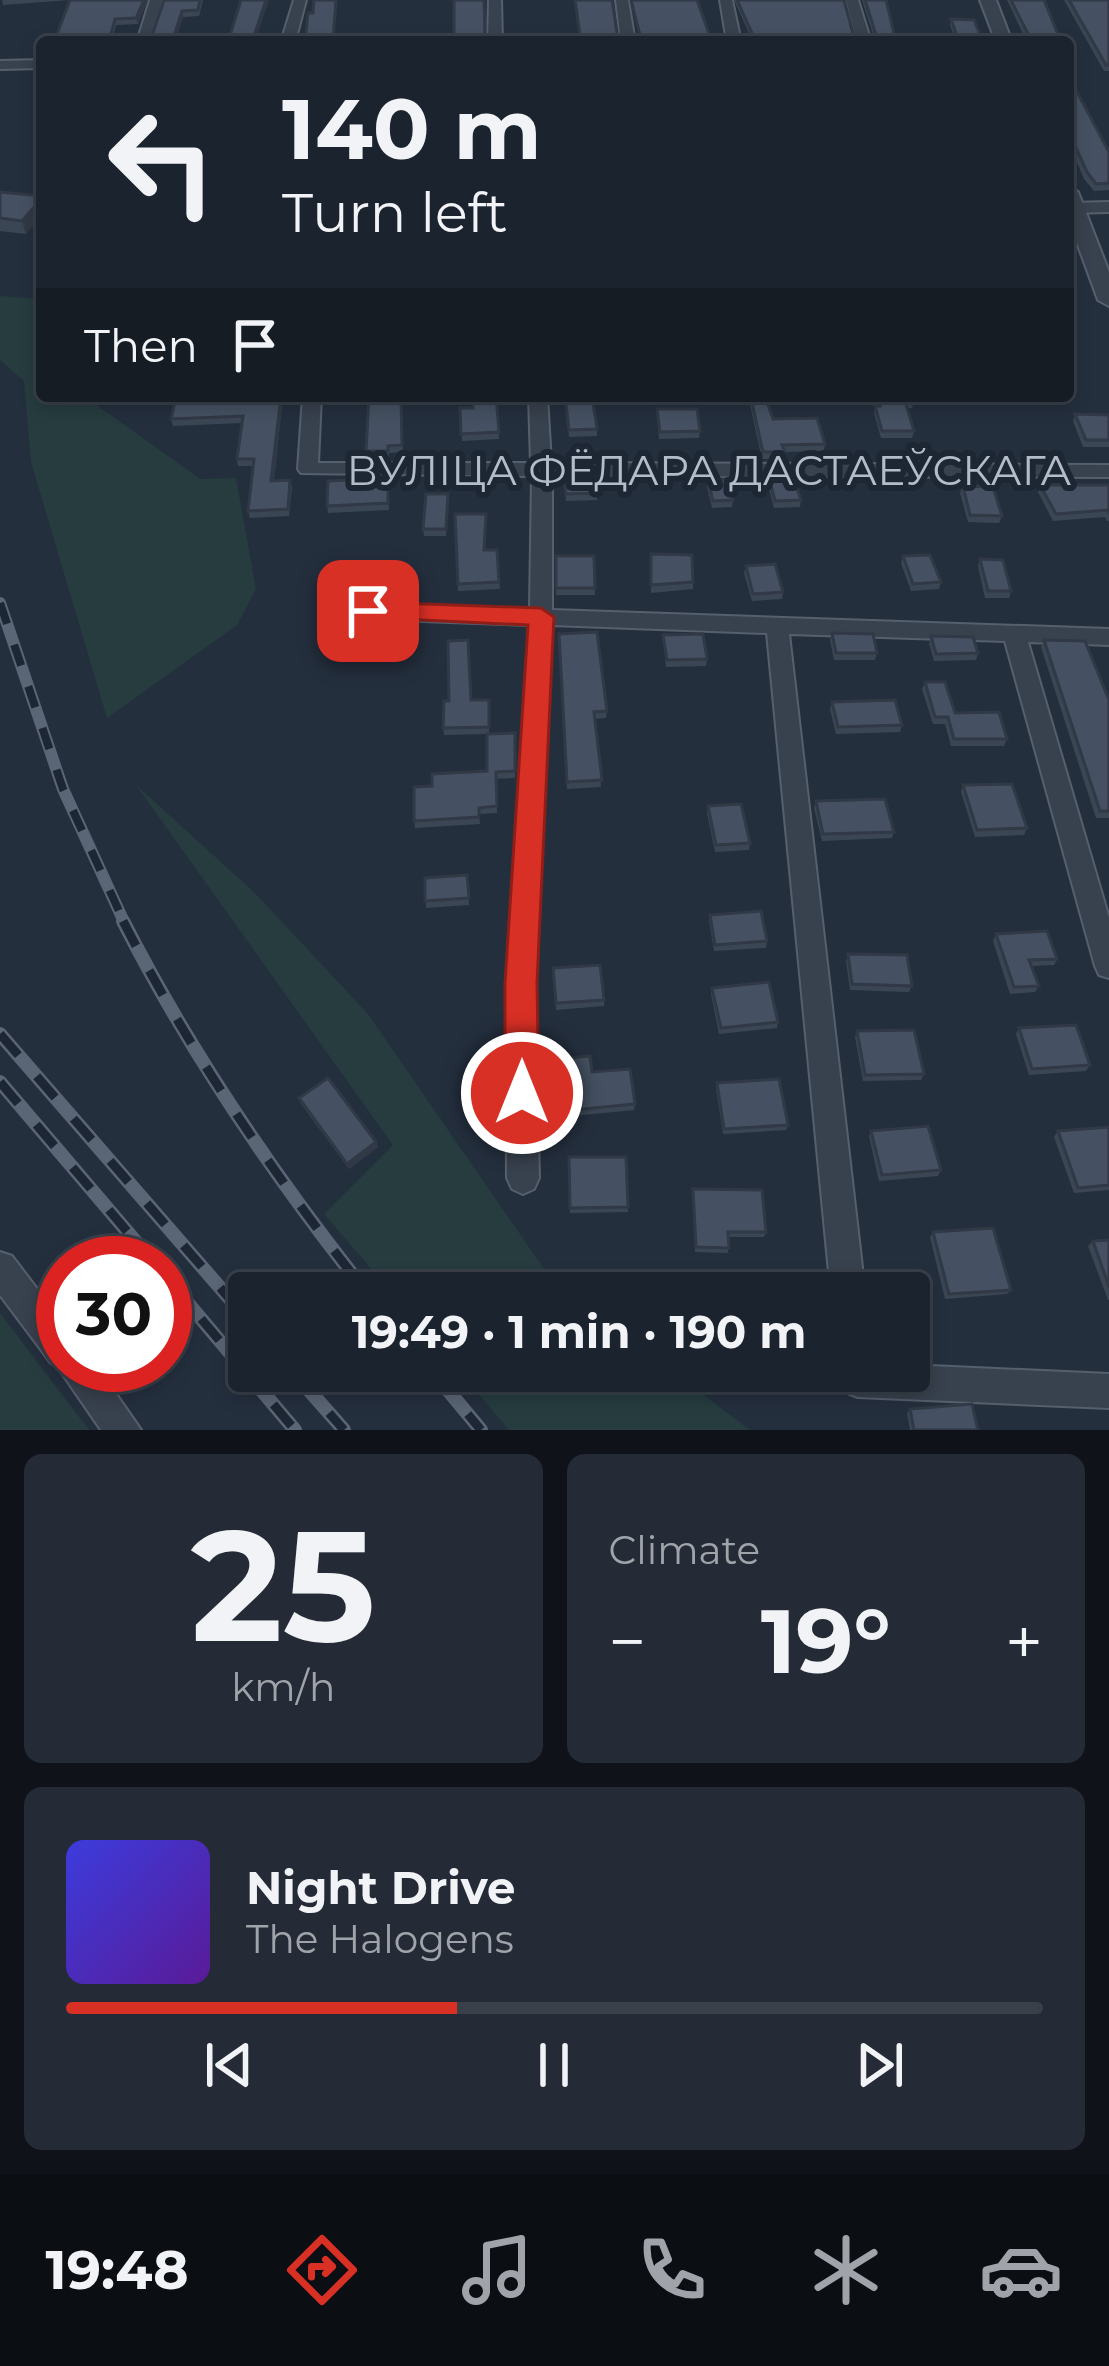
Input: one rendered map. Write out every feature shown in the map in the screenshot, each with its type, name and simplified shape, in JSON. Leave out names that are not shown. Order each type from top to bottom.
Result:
[{"type":"street","points":[[146,36],[157,0]]},
{"type":"street","points":[[290,36],[300,0]]},
{"type":"street","points":[[494,0],[494,36]]},
{"type":"street","points":[[622,0],[627,36]]},
{"type":"street","points":[[726,0],[733,36]]},
{"type":"street","points":[[852,0],[862,36]]},
{"type":"street","points":[[988,0],[1002,36]]},
{"type":"street","points":[[0,65],[36,64]]},
{"type":"street","points":[[1074,203],[1109,207]]},
{"type":"street","points":[[1074,213],[1109,300]]},
{"type":"street","name":"ВУЛІЦА ФЁДАРА ДАСТАЕЎСКАГА","points":[[312,402],[308,469],[1109,471]]},
{"type":"street","points":[[523,1178],[521,983],[544,472],[538,402]]},
{"type":"street","points":[[368,611],[1109,637]]},
{"type":"street","points":[[777,623],[846,1272]]},
{"type":"street","points":[[1014,634],[1109,966]]},
{"type":"street","points":[[0,1268],[36,1315]]},
{"type":"street","points":[[930,1379],[1109,1390]]},
{"type":"street","points":[[95,1392],[124,1430]]},
{"type":"green space","points":[[0,296],[36,299],[36,402],[92,402],[200,479],[236,478],[256,589],[237,625],[107,718],[31,462],[24,381],[0,360]]},
{"type":"green space","points":[[136,785],[254,892],[368,1014],[546,1272],[374,1272],[324,1214],[393,1145]]},
{"type":"green space","points":[[0,1313],[36,1360],[36,1392],[60,1392],[89,1430],[0,1430]]},
{"type":"green space","points":[[477,1392],[700,1392],[750,1430],[509,1430]]},
{"type":"building","points":[[70,0],[144,0],[136,18],[115,19],[111,36],[56,36]]},
{"type":"building","points":[[164,0],[200,0],[198,10],[182,11],[174,36],[152,36]]},
{"type":"building","points":[[241,0],[266,0],[254,36],[230,36]]},
{"type":"building","points":[[314,0],[336,0],[333,36],[306,36],[308,13],[313,13]]},
{"type":"building","points":[[454,0],[484,0],[485,36],[454,36]]},
{"type":"building","points":[[575,0],[612,0],[618,36],[580,36]]},
{"type":"building","points":[[631,0],[697,0],[710,36],[639,36]]},
{"type":"building","points":[[737,0],[844,0],[854,36],[753,36]]},
{"type":"building","points":[[865,0],[886,0],[895,36],[875,36]]},
{"type":"building","points":[[1011,0],[1044,0],[1059,36],[1029,36]]},
{"type":"building","points":[[1069,0],[1109,0],[1109,65],[1106,65]]},
{"type":"building","points":[[951,19],[974,20],[981,36],[957,36]]},
{"type":"building","points":[[1074,86],[1109,152],[1109,183],[1096,184],[1074,143]]},
{"type":"building","points":[[0,192],[36,195],[36,205],[22,221],[0,218]]},
{"type":"building","points":[[175,402],[280,402],[271,481],[290,480],[288,509],[248,511],[254,459],[237,459],[243,416],[171,419]]},
{"type":"building","points":[[369,402],[401,402],[402,445],[388,446],[388,451],[366,451]]},
{"type":"building","points":[[472,402],[496,402],[499,432],[461,434],[460,408],[473,408]]},
{"type":"building","points":[[566,402],[593,402],[597,429],[569,430]]},
{"type":"building","points":[[752,402],[767,402],[773,419],[817,418],[825,444],[782,445],[785,452],[763,452]]},
{"type":"building","points":[[878,402],[905,402],[914,431],[882,431],[875,406],[880,406]]},
{"type":"building","points":[[657,409],[697,409],[700,431],[660,432]]},
{"type":"building","points":[[1075,414],[1109,415],[1109,440],[1086,440]]},
{"type":"building","points":[[365,471],[388,472],[388,503],[327,506],[328,481],[365,479]]},
{"type":"building","points":[[564,474],[594,474],[597,493],[566,494]]},
{"type":"building","points":[[768,474],[792,474],[801,500],[775,501]]},
{"type":"building","points":[[729,479],[733,500],[713,501],[708,480]]},
{"type":"building","points":[[1040,485],[1109,485],[1109,513],[1056,514]]},
{"type":"building","points":[[963,486],[993,487],[1002,516],[970,515]]},
{"type":"building","points":[[426,494],[448,494],[446,529],[423,529]]},
{"type":"building","points":[[455,514],[486,514],[484,550],[497,550],[499,582],[458,584]]},
{"type":"building","points":[[651,554],[692,555],[693,582],[651,585]]},
{"type":"building","points":[[930,555],[941,582],[913,584],[903,556]]},
{"type":"building","points":[[556,556],[594,556],[595,588],[556,588]]},
{"type":"building","points":[[980,559],[1003,560],[1011,591],[988,591]]},
{"type":"building","points":[[775,564],[783,592],[753,594],[746,566]]},
{"type":"building","points":[[597,632],[607,711],[594,712],[602,780],[567,782],[559,634]]},
{"type":"building","points":[[832,633],[873,634],[877,653],[836,653]]},
{"type":"building","points":[[703,634],[707,659],[667,660],[663,635]]},
{"type":"building","points":[[931,636],[973,637],[978,653],[936,654]]},
{"type":"building","points":[[468,640],[471,700],[489,700],[489,727],[443,728],[444,701],[449,701],[448,641]]},
{"type":"building","points":[[1044,640],[1085,641],[1109,700],[1109,811],[1100,811]]},
{"type":"building","points":[[925,682],[945,682],[955,713],[999,712],[1007,739],[954,739],[948,717],[935,717]]},
{"type":"building","points":[[895,700],[902,725],[838,727],[832,702]]},
{"type":"building","points":[[515,733],[515,771],[496,772],[497,806],[479,808],[479,817],[414,821],[414,787],[432,786],[432,774],[487,771],[487,734]]},
{"type":"building","points":[[1012,784],[1027,828],[977,830],[963,785]]},
{"type":"building","points":[[885,799],[894,832],[823,834],[816,801]]},
{"type":"building","points":[[741,804],[750,843],[716,845],[708,806]]},
{"type":"building","points":[[467,875],[469,898],[425,901],[425,878]]},
{"type":"building","points":[[761,911],[767,941],[715,945],[710,915]]},
{"type":"building","points":[[1047,931],[1057,959],[1029,960],[1039,986],[1014,987],[996,934]]},
{"type":"building","points":[[848,954],[907,955],[912,986],[852,984]]},
{"type":"building","points":[[600,965],[604,1000],[556,1003],[553,968]]},
{"type":"building","points":[[769,982],[778,1022],[721,1028],[712,988]]},
{"type":"building","points":[[1076,1025],[1090,1065],[1032,1069],[1019,1028]]},
{"type":"building","points":[[914,1030],[924,1074],[865,1075],[857,1031]]},
{"type":"building","points":[[590,1056],[592,1072],[630,1069],[635,1104],[563,1111],[558,1059]]},
{"type":"building","points":[[328,1078],[376,1142],[347,1164],[299,1098]]},
{"type":"building","points":[[779,1079],[788,1125],[724,1129],[717,1083]]},
{"type":"building","points":[[928,1126],[941,1170],[882,1175],[871,1131]]},
{"type":"building","points":[[1109,1127],[1109,1185],[1078,1188],[1058,1131]]},
{"type":"building","points":[[569,1157],[626,1157],[628,1207],[570,1208]]},
{"type":"building","points":[[693,1189],[762,1190],[766,1232],[728,1232],[729,1248],[696,1247]]},
{"type":"building","points":[[993,1228],[1011,1290],[949,1294],[933,1232]]},
{"type":"building","points":[[1109,1240],[1109,1287],[1093,1241]]},
{"type":"building","points":[[972,1404],[978,1430],[914,1430],[910,1409]]},
{"type":"railway","points":[[0,603],[63,789],[125,924]]},
{"type":"railway","points":[[123,921],[236,1113],[351,1272]]},
{"type":"railway","points":[[0,1034],[228,1297]]},
{"type":"railway","points":[[0,1082],[131,1236]]},
{"type":"railway","points":[[192,1308],[295,1430]]},
{"type":"railway","points":[[311,1392],[344,1430]]},
{"type":"railway","points":[[449,1392],[481,1430]]},
{"type":"route","points":[[368,611],[541,617],[521,983],[522,1093]]}]
